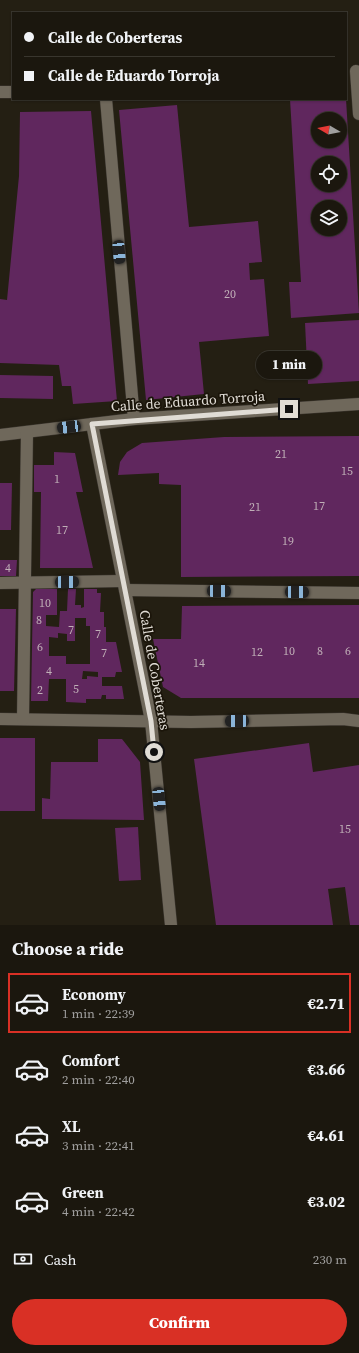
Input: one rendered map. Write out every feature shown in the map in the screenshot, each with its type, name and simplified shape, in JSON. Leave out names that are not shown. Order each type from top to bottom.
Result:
[{"type":"street","points":[[354,71],[359,114]]},
{"type":"street","points":[[0,92],[12,92]]},
{"type":"street","points":[[106,100],[134,419]]},
{"type":"street","name":"Calle de Eduardo Torroja","points":[[0,435],[134,419],[359,404]]},
{"type":"street","name":"Calle de Coberteras","points":[[92,424],[151,721],[172,925]]},
{"type":"street","points":[[23,719],[27,432]]},
{"type":"street","points":[[0,583],[25,582],[359,593]]},
{"type":"street","points":[[0,719],[191,722],[342,719],[359,721]]},
{"type":"building","points":[[290,100],[346,100],[347,112],[311,112],[311,148],[347,148],[347,115],[359,313],[291,318],[289,282],[301,282]]},
{"type":"building","points":[[177,105],[189,227],[258,221],[262,262],[249,263],[250,280],[264,279],[269,336],[199,342],[204,394],[146,400],[119,110]]},
{"type":"building","points":[[91,111],[117,401],[73,404],[71,386],[62,386],[59,365],[0,363],[0,299],[7,300],[19,176],[20,112]]},
{"type":"building","points":[[359,320],[359,381],[308,384],[305,323]]},
{"type":"building","points":[[0,375],[53,376],[53,399],[0,398]]},
{"type":"building","points":[[359,436],[359,576],[181,577],[181,485],[159,484],[159,473],[118,475],[120,462],[127,452],[142,443],[224,437]]},
{"type":"building","points":[[54,452],[75,453],[83,492],[76,492],[93,568],[40,568],[41,492],[34,492],[34,465],[54,465]]},
{"type":"building","points":[[0,483],[12,483],[11,530],[0,530]]},
{"type":"building","points":[[0,560],[17,560],[16,576],[0,576]]},
{"type":"building","points":[[36,589],[57,589],[57,615],[46,615],[46,626],[59,627],[60,611],[67,611],[68,589],[76,589],[75,605],[81,605],[81,608],[84,607],[84,589],[97,589],[97,593],[101,593],[100,612],[104,612],[106,642],[116,642],[122,672],[116,672],[115,677],[102,677],[102,686],[122,686],[124,699],[106,699],[106,695],[102,695],[101,699],[86,699],[86,703],[66,702],[66,679],[49,679],[48,701],[31,701],[33,592]],"holes":[[[75,618],[86,618],[86,626],[90,626],[90,664],[66,664],[66,656],[49,656],[49,637],[58,638],[58,633],[67,634],[67,641],[75,641]],[[83,671],[98,672],[98,677],[87,676],[87,679],[82,679]]]},
{"type":"building","points":[[359,605],[359,698],[181,698],[163,687],[153,639],[181,639],[182,606]]},
{"type":"building","points":[[0,609],[16,609],[14,691],[0,691]]},
{"type":"building","points":[[0,738],[35,738],[35,811],[0,811]]},
{"type":"building","points":[[98,739],[122,739],[140,762],[144,820],[42,819],[42,798],[50,799],[51,762],[98,762]]},
{"type":"building","points":[[309,743],[313,772],[359,765],[359,925],[350,925],[345,887],[328,889],[333,925],[216,925],[194,759]]},
{"type":"building","points":[[138,827],[141,880],[119,881],[115,828]]},
{"type":"route","points":[[154,752],[151,721],[92,424],[134,419],[289,409]]}]
